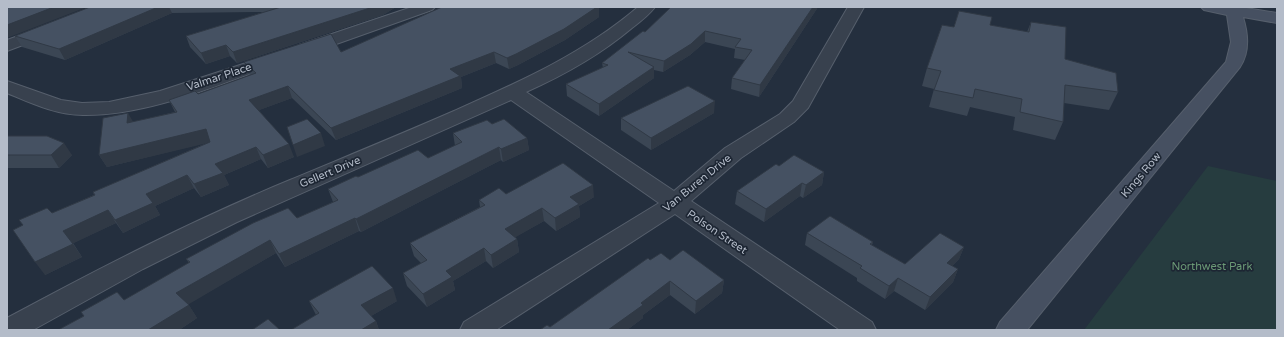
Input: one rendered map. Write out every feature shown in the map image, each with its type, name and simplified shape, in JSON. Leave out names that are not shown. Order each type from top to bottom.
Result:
[{"type":"main road","points":[[1209,7],[1232,9],[1277,18]]},
{"type":"main road","name":"Kings Row","points":[[1010,330],[1234,63],[1238,54],[1240,36],[1238,24],[1232,9]]},
{"type":"street","name":"Valmar Place","points":[[7,87],[59,106],[77,108],[119,106],[164,95],[427,7]]},
{"type":"street","name":"Gellert Drive","points":[[9,330],[70,296],[188,236],[267,199],[551,74],[584,56],[611,38],[647,7]]},
{"type":"street","name":"Van Buren Drive","points":[[474,330],[675,203],[733,153],[787,118],[801,104],[856,7]]},
{"type":"street","points":[[7,46],[63,24]]},
{"type":"street","name":"Polson Street","points":[[513,92],[862,330]]},
{"type":"green space","name":"Northwest Park","points":[[1208,166],[1277,181],[1277,330],[1084,330]]},
{"type":"building","points":[[7,7],[54,7],[7,25]]},
{"type":"building","points":[[90,7],[158,7],[59,49],[15,36]]},
{"type":"building","points":[[281,7],[373,7],[233,52],[226,45],[201,53],[186,36]]},
{"type":"building","points":[[442,7],[597,7],[564,29],[516,54],[507,58],[494,52],[450,69],[460,76],[331,128],[288,86],[249,100],[289,144],[263,155],[256,147],[215,164],[223,173],[194,184],[187,175],[146,194],[153,203],[115,220],[108,210],[63,231],[73,244],[35,262],[13,230],[23,225],[19,220],[47,208],[52,213],[95,195],[93,192],[210,142],[206,129],[99,155],[103,118],[128,113],[127,123],[177,112],[169,100],[195,91],[198,94],[256,73],[244,62],[331,34],[341,52]]},
{"type":"building","points":[[671,7],[813,7],[760,85],[732,78],[752,50],[735,47],[741,39],[705,31],[691,44],[664,61],[628,52],[654,67],[599,104],[566,84],[608,65],[602,63],[643,31],[645,32]]},
{"type":"building","points":[[959,11],[992,17],[990,25],[1029,32],[1031,22],[1066,27],[1065,59],[1116,73],[1118,92],[1065,85],[1063,122],[1020,112],[1022,99],[975,89],[973,98],[934,90],[941,71],[927,68],[942,25],[954,27]]},
{"type":"building","points":[[688,86],[715,101],[651,138],[621,118]]},
{"type":"building","points":[[307,119],[321,133],[293,145],[287,127]]},
{"type":"building","points":[[504,119],[527,138],[501,149],[499,147],[356,219],[355,218],[279,254],[270,240],[176,293],[189,305],[148,330],[58,330],[84,316],[81,312],[117,292],[124,300],[190,262],[186,259],[253,223],[288,208],[297,218],[338,200],[328,189],[418,150],[428,158],[462,142],[453,133],[487,120],[492,124]]},
{"type":"building","points":[[7,136],[47,136],[64,143],[51,155],[7,155]]},
{"type":"building","points":[[794,155],[824,172],[806,185],[802,183],[766,209],[737,191],[776,164],[779,166]]},
{"type":"building","points":[[563,163],[593,185],[570,197],[579,204],[555,218],[542,208],[505,229],[517,239],[491,255],[484,248],[446,271],[452,277],[423,294],[403,273],[427,260],[410,243],[485,205],[479,200],[499,188],[506,194]]},
{"type":"building","points":[[830,216],[873,242],[870,244],[905,264],[940,233],[964,247],[947,263],[958,269],[930,297],[898,278],[889,286],[860,268],[862,266],[807,233]]},
{"type":"building","points":[[683,250],[724,280],[696,301],[670,281],[641,303],[643,305],[608,330],[540,330],[547,325],[550,327],[648,258],[650,260],[661,253],[670,260]]},
{"type":"building","points":[[372,266],[393,288],[361,305],[376,321],[361,330],[291,330],[319,313],[309,301]]},
{"type":"building","points":[[268,319],[280,330],[252,330]]}]
